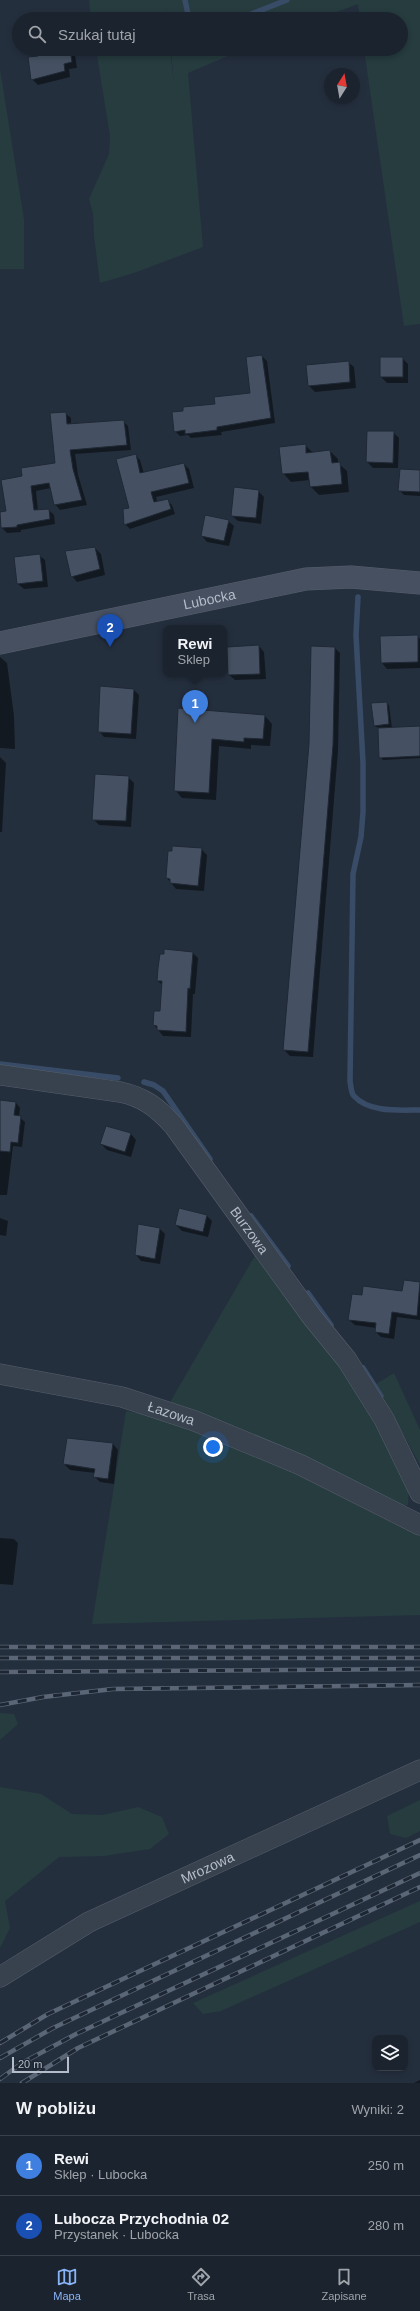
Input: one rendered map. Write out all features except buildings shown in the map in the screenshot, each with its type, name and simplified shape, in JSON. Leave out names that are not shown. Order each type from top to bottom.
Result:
[{"type":"street","name":"Lubocka","points":[[0,643],[306,579],[351,577],[420,583]]},
{"type":"street","name":"Burzowa","points":[[0,1075],[120,1092],[132,1095],[158,1109],[174,1126],[312,1316],[347,1360],[384,1419],[420,1493]]},
{"type":"street","name":"Łazowa","points":[[0,1374],[122,1397],[195,1421],[301,1465],[420,1524]]},
{"type":"street","name":"Mrozowa","points":[[0,1977],[88,1922],[420,1770]]},
{"type":"green space","points":[[89,0],[420,0],[420,324],[404,326],[365,56],[408,56],[408,12],[359,12],[358,4],[337,12],[167,12],[166,6],[166,12],[90,12]]},
{"type":"green space","points":[[97,56],[171,56],[174,85],[172,56],[228,56],[188,73],[203,247],[134,273],[100,283],[94,236],[93,214],[89,199],[109,154],[110,136]]},
{"type":"green space","points":[[0,69],[24,219],[24,269],[0,269]]},
{"type":"green space","points":[[257,1252],[346,1367],[409,1485],[408,1505],[400,1506],[169,1404]]},
{"type":"green space","points":[[394,1373],[420,1430],[420,1465],[376,1384]]},
{"type":"green space","points":[[126,1411],[175,1419],[347,1496],[420,1535],[420,1615],[92,1624]]},
{"type":"green space","points":[[0,1713],[14,1714],[18,1724],[0,1740]]},
{"type":"green space","points":[[0,1787],[41,1794],[72,1814],[103,1815],[138,1807],[162,1817],[169,1834],[150,1849],[104,1856],[59,1857],[5,1901],[10,1928],[0,1948]]},
{"type":"green space","points":[[420,1800],[420,1831],[406,1838],[390,1834],[387,1816]]},
{"type":"green space","points":[[420,1901],[420,1922],[221,2011],[203,2014],[193,2003]]},
{"type":"waterway","points":[[185,0],[188,12]]},
{"type":"waterway","points":[[257,12],[287,0]]},
{"type":"waterway","points":[[358,597],[356,635],[363,763],[363,812],[361,837],[353,874],[350,1081],[353,1095],[368,1105],[376,1108],[394,1110],[420,1110]]},
{"type":"waterway","points":[[0,1064],[118,1078]]},
{"type":"waterway","points":[[144,1082],[154,1085],[163,1091],[210,1159]]},
{"type":"waterway","points":[[251,1216],[288,1266]]},
{"type":"waterway","points":[[308,1293],[331,1325]]},
{"type":"waterway","points":[[363,1368],[381,1396]]},
{"type":"railway","points":[[0,1647],[420,1647]]},
{"type":"railway","points":[[0,1658],[420,1658]]},
{"type":"railway","points":[[0,1672],[420,1669]]},
{"type":"railway","points":[[0,1705],[43,1697],[113,1689],[420,1685]]},
{"type":"railway","points":[[0,2043],[48,2014],[420,1840]]},
{"type":"railway","points":[[0,2058],[53,2028],[420,1855]]},
{"type":"railway","points":[[0,2079],[22,2063],[76,2034],[420,1873]]},
{"type":"railway","points":[[22,2083],[78,2048],[420,1887]]},
{"type":"place","name":"Lubocza Przychodnia 02","points":[[110,647]]},
{"type":"place","name":"Rewi","points":[[195,723]]}]
